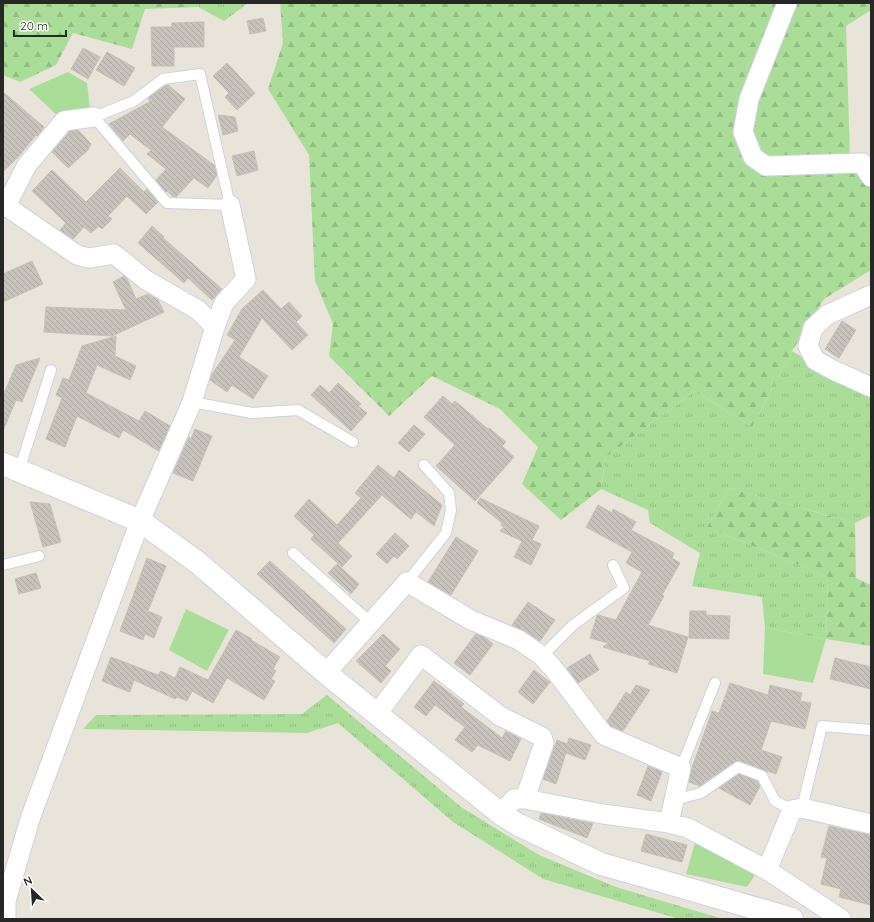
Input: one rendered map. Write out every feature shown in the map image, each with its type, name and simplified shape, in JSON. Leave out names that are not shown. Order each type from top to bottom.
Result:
[{"type":"street","points":[[787,3],[749,99],[743,132],[753,157],[766,166],[868,167]]},
{"type":"street","points":[[94,118],[64,121],[27,166],[5,206],[77,255],[89,258],[114,254],[146,280],[198,310],[215,327]]},
{"type":"street","points":[[6,919],[6,901],[30,819],[140,521],[192,402],[224,303],[246,279],[230,205]]},
{"type":"street","points":[[871,295],[827,315],[813,328],[808,346],[815,360],[871,387]]},
{"type":"street","points":[[11,468],[140,521],[197,562],[326,673],[501,814],[517,824],[601,864],[792,919]]},
{"type":"street","points":[[326,673],[407,582],[471,620],[519,640],[542,656],[553,668],[604,735],[681,768],[669,823]]},
{"type":"street","points":[[377,714],[421,655],[500,716],[542,737],[544,743],[525,799]]},
{"type":"street","points":[[501,814],[514,799],[525,799],[603,814],[669,823],[688,828],[767,870],[841,919]]},
{"type":"street","points":[[767,870],[797,809],[871,824]]},
{"type":"lane","points":[[200,74],[230,205],[167,203],[94,118],[134,101],[163,78],[200,74]]},
{"type":"lane","points":[[11,468],[51,370]]},
{"type":"lane","points":[[192,402],[252,413],[298,410],[353,442]]},
{"type":"lane","points":[[407,582],[446,533],[451,510],[449,493],[424,465]]},
{"type":"lane","points":[[292,553],[371,623]]},
{"type":"lane","points":[[3,565],[39,556]]},
{"type":"lane","points":[[542,656],[573,625],[624,588],[613,565]]},
{"type":"lane","points":[[681,768],[715,683]]},
{"type":"lane","points":[[674,800],[701,793],[738,767],[762,776],[775,800],[797,809],[822,726],[871,730]]},
{"type":"green space","points":[[3,3],[199,3],[198,7],[145,9],[132,49],[73,33],[56,65],[20,82],[3,75]]},
{"type":"green space","points":[[199,3],[248,3],[224,21],[198,7]]},
{"type":"green space","points":[[280,3],[871,3],[871,10],[846,26],[850,158],[871,170],[871,270],[824,299],[792,351],[752,427],[695,391],[606,457],[601,489],[561,520],[522,484],[538,447],[500,409],[432,376],[389,416],[329,356],[333,324],[315,281],[309,155],[268,89],[283,43]]},
{"type":"green space","points":[[68,72],[87,83],[90,108],[61,119],[29,89]]},
{"type":"green space","points":[[792,351],[871,397],[871,515],[855,523],[729,488],[707,527],[828,577],[826,639],[765,628],[762,597],[692,586],[700,553],[650,523],[648,510],[601,489],[606,457],[695,391],[752,427]]},
{"type":"green space","points":[[729,488],[855,523],[856,578],[871,585],[871,646],[826,639],[828,577],[707,527]]},
{"type":"green space","points":[[186,609],[229,630],[207,671],[169,650]]},
{"type":"green space","points":[[765,628],[826,639],[813,683],[763,674]]},
{"type":"green space","points":[[327,695],[461,807],[539,855],[616,887],[723,919],[679,919],[543,879],[453,822],[338,723],[307,733],[83,729],[96,715],[302,714]]},
{"type":"green space","points":[[696,839],[755,875],[747,887],[686,874]]},
{"type":"building","points":[[263,18],[266,31],[250,34],[247,21]]},
{"type":"building","points":[[204,22],[204,47],[174,47],[174,66],[152,66],[151,27],[172,27],[172,23]]},
{"type":"building","points":[[83,48],[100,57],[88,79],[71,69]]},
{"type":"building","points":[[107,52],[135,68],[124,86],[96,70]]},
{"type":"building","points":[[227,63],[255,93],[237,110],[225,97],[229,93],[213,76]]},
{"type":"building","points":[[166,85],[185,99],[162,127],[214,165],[217,175],[208,188],[194,178],[176,197],[173,197],[167,191],[166,192],[156,180],[166,169],[147,154],[151,150],[130,134],[123,141],[109,124],[151,101],[148,99],[149,97]]},
{"type":"building","points":[[3,92],[44,127],[3,172]]},
{"type":"building","points":[[218,115],[235,117],[238,131],[223,135]]},
{"type":"building","points":[[78,130],[91,144],[88,150],[68,168],[52,152],[70,131]]},
{"type":"building","points":[[254,151],[258,170],[237,176],[232,156]]},
{"type":"building","points":[[120,168],[144,192],[147,189],[158,202],[146,214],[127,196],[108,216],[112,219],[102,229],[99,226],[91,233],[84,227],[73,239],[60,230],[66,223],[32,191],[52,170],[86,202]]},
{"type":"building","points":[[152,226],[164,237],[163,238],[222,289],[212,300],[188,278],[184,283],[138,243]]},
{"type":"building","points":[[32,261],[43,284],[3,302],[3,274]]},
{"type":"building","points":[[124,276],[127,279],[136,299],[148,294],[158,300],[164,312],[112,336],[44,332],[46,307],[126,310],[113,282]]},
{"type":"building","points":[[263,290],[281,309],[289,302],[302,316],[296,322],[308,335],[292,350],[262,318],[239,357],[268,376],[253,399],[232,385],[227,392],[210,380],[211,376],[235,340],[227,335],[242,309]]},
{"type":"building","points":[[842,321],[856,330],[839,358],[825,349]]},
{"type":"building","points":[[116,336],[115,356],[136,366],[130,380],[97,365],[86,393],[139,421],[145,411],[170,426],[159,451],[123,430],[119,438],[77,416],[65,447],[46,439],[62,398],[56,395],[63,378],[69,380],[82,346]]},
{"type":"building","points":[[40,358],[22,402],[16,400],[3,431],[3,396],[16,365]]},
{"type":"building","points":[[338,383],[361,404],[358,406],[367,413],[351,431],[311,395],[320,385],[329,393]]},
{"type":"building","points":[[443,396],[452,404],[455,401],[506,442],[502,446],[514,457],[475,501],[436,466],[455,445],[424,417]]},
{"type":"building","points":[[414,425],[425,434],[409,452],[398,443]]},
{"type":"building","points":[[195,429],[212,436],[193,481],[173,473],[189,437],[191,439]]},
{"type":"building","points":[[378,465],[394,478],[399,470],[442,505],[434,526],[416,512],[411,519],[382,495],[338,543],[352,556],[342,567],[311,539],[314,535],[294,516],[309,499],[337,525],[361,498],[355,493]]},
{"type":"building","points":[[480,498],[539,526],[532,540],[541,544],[531,565],[514,557],[522,541],[500,531],[504,527],[501,525],[502,523],[477,503]]},
{"type":"building","points":[[30,502],[50,504],[61,542],[43,547]]},
{"type":"building","points":[[598,505],[612,513],[613,509],[636,522],[631,530],[674,553],[672,558],[680,563],[662,595],[664,596],[648,625],[688,637],[677,673],[648,664],[650,661],[603,647],[608,643],[590,638],[598,615],[616,620],[642,572],[626,563],[632,552],[586,527]]},
{"type":"building","points":[[395,533],[409,546],[397,559],[394,556],[387,564],[376,554]]},
{"type":"building","points":[[456,537],[478,551],[451,595],[428,582]]},
{"type":"building","points":[[147,558],[166,566],[148,611],[162,617],[154,638],[145,634],[143,640],[120,631]]},
{"type":"building","points":[[270,561],[346,629],[334,643],[257,574]]},
{"type":"building","points":[[337,564],[359,584],[351,594],[328,573]]},
{"type":"building","points":[[36,573],[41,588],[19,594],[15,579]]},
{"type":"building","points":[[528,602],[555,620],[540,641],[525,631],[512,625]]},
{"type":"building","points":[[690,611],[706,611],[706,615],[730,616],[729,639],[689,638]]},
{"type":"building","points":[[236,630],[280,657],[273,669],[276,671],[271,679],[275,681],[264,700],[227,678],[213,703],[192,691],[187,701],[177,697],[175,699],[134,680],[130,692],[102,681],[111,657],[158,675],[161,671],[175,678],[180,667],[208,680]]},
{"type":"building","points":[[383,634],[400,649],[385,666],[391,671],[381,683],[356,661]]},
{"type":"building","points":[[476,634],[484,637],[493,644],[470,675],[454,663]]},
{"type":"building","points":[[590,654],[599,670],[578,683],[567,668]]},
{"type":"building","points":[[835,658],[871,667],[871,689],[830,679]]},
{"type":"building","points":[[534,670],[550,682],[533,704],[518,692]]},
{"type":"building","points":[[434,681],[464,704],[461,707],[502,738],[506,731],[521,739],[510,761],[478,745],[472,752],[455,740],[465,727],[435,705],[426,716],[414,707]]},
{"type":"building","points":[[730,683],[768,695],[770,685],[802,693],[800,701],[811,703],[805,729],[771,721],[761,750],[782,757],[776,774],[737,761],[705,781],[700,786],[689,782],[692,768],[712,711],[719,713]]},
{"type":"building","points":[[636,685],[650,690],[623,731],[611,726],[607,721],[626,692],[630,695]]},
{"type":"building","points":[[569,738],[591,745],[585,760],[566,753],[556,784],[543,779],[557,740],[567,744]]},
{"type":"building","points":[[648,766],[662,772],[651,801],[637,795]]},
{"type":"building","points":[[739,774],[757,781],[760,786],[750,805],[719,788]]},
{"type":"building","points":[[541,813],[593,823],[587,838],[539,819]]},
{"type":"building","points":[[829,826],[871,835],[871,905],[839,897],[841,889],[821,884],[827,858],[821,857]]},
{"type":"building","points":[[646,834],[687,845],[682,862],[641,851]]}]
